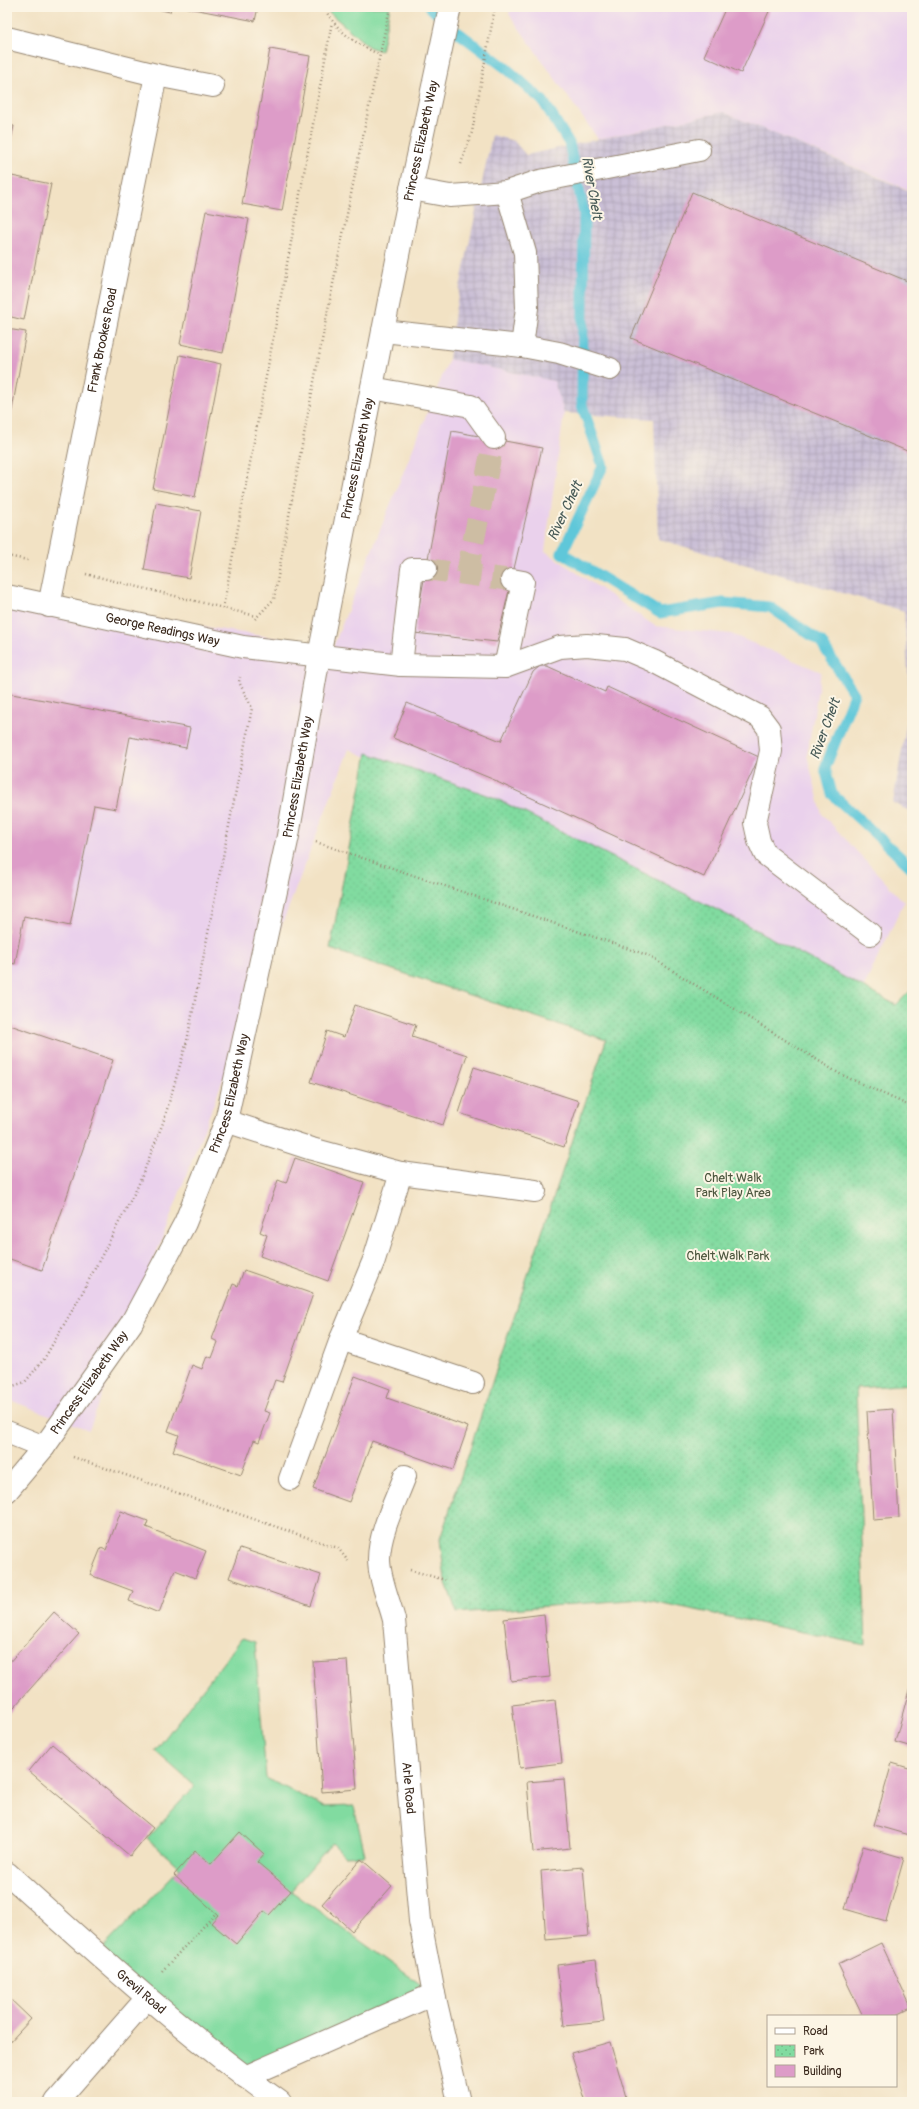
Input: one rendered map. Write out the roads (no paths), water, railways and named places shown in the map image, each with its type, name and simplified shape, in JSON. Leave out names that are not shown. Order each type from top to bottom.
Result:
[{"type":"street","name":"Princess Elizabeth Way","points":[[7,1491],[44,1447],[131,1324],[185,1223],[226,1121],[288,836],[318,656],[411,189],[450,7]]},
{"type":"street","points":[[7,38],[156,75],[213,86]]},
{"type":"street","name":"Frank Brookes Road","points":[[49,606],[156,75]]},
{"type":"street","points":[[411,189],[450,196],[507,192],[540,181],[699,150]]},
{"type":"street","points":[[507,192],[525,253],[527,308],[522,346]]},
{"type":"street","points":[[383,331],[522,346],[559,353],[610,369]]},
{"type":"street","points":[[372,388],[471,406],[494,438]]},
{"type":"street","points":[[401,665],[412,569],[426,569]]},
{"type":"street","points":[[505,667],[523,582],[512,580]]},
{"type":"street","name":"George Readings Way","points":[[7,596],[243,648],[401,665],[505,667]]},
{"type":"street","points":[[505,667],[560,647],[587,645],[625,649],[653,661],[760,718],[769,729],[770,751],[755,823],[759,841],[765,854],[870,934]]},
{"type":"street","points":[[226,1121],[312,1149],[401,1173],[535,1191]]},
{"type":"street","points":[[290,1479],[341,1339],[374,1260],[401,1173]]},
{"type":"street","points":[[341,1339],[474,1383]]},
{"type":"street","points":[[7,1432],[44,1447]]},
{"type":"street","name":"Arle Road","points":[[405,1476],[381,1541],[379,1559],[381,1576],[394,1620],[420,1921],[434,1994],[459,2102]]},
{"type":"street","name":"Grevil Road","points":[[7,1873],[144,1996],[245,2077],[280,2102]]},
{"type":"street","points":[[245,2077],[434,1994]]},
{"type":"street","points":[[56,2102],[144,1996]]},
{"type":"waterway","name":"River Chelt","points":[[430,7],[452,28],[506,68],[543,101],[569,143],[584,213],[582,405],[603,466],[562,553],[660,613],[723,603],[770,607],[821,642],[854,694],[825,768],[832,794],[912,868]]},
{"type":"tunnel","points":[[467,574],[494,438]]},
{"type":"tunnel","points":[[426,569],[512,580]]},
{"type":"park label","name":"Chelt Walk Park Play Area","points":[[733,1186]]},
{"type":"park label","name":"Chelt Walk Park","points":[[728,1256]]}]
